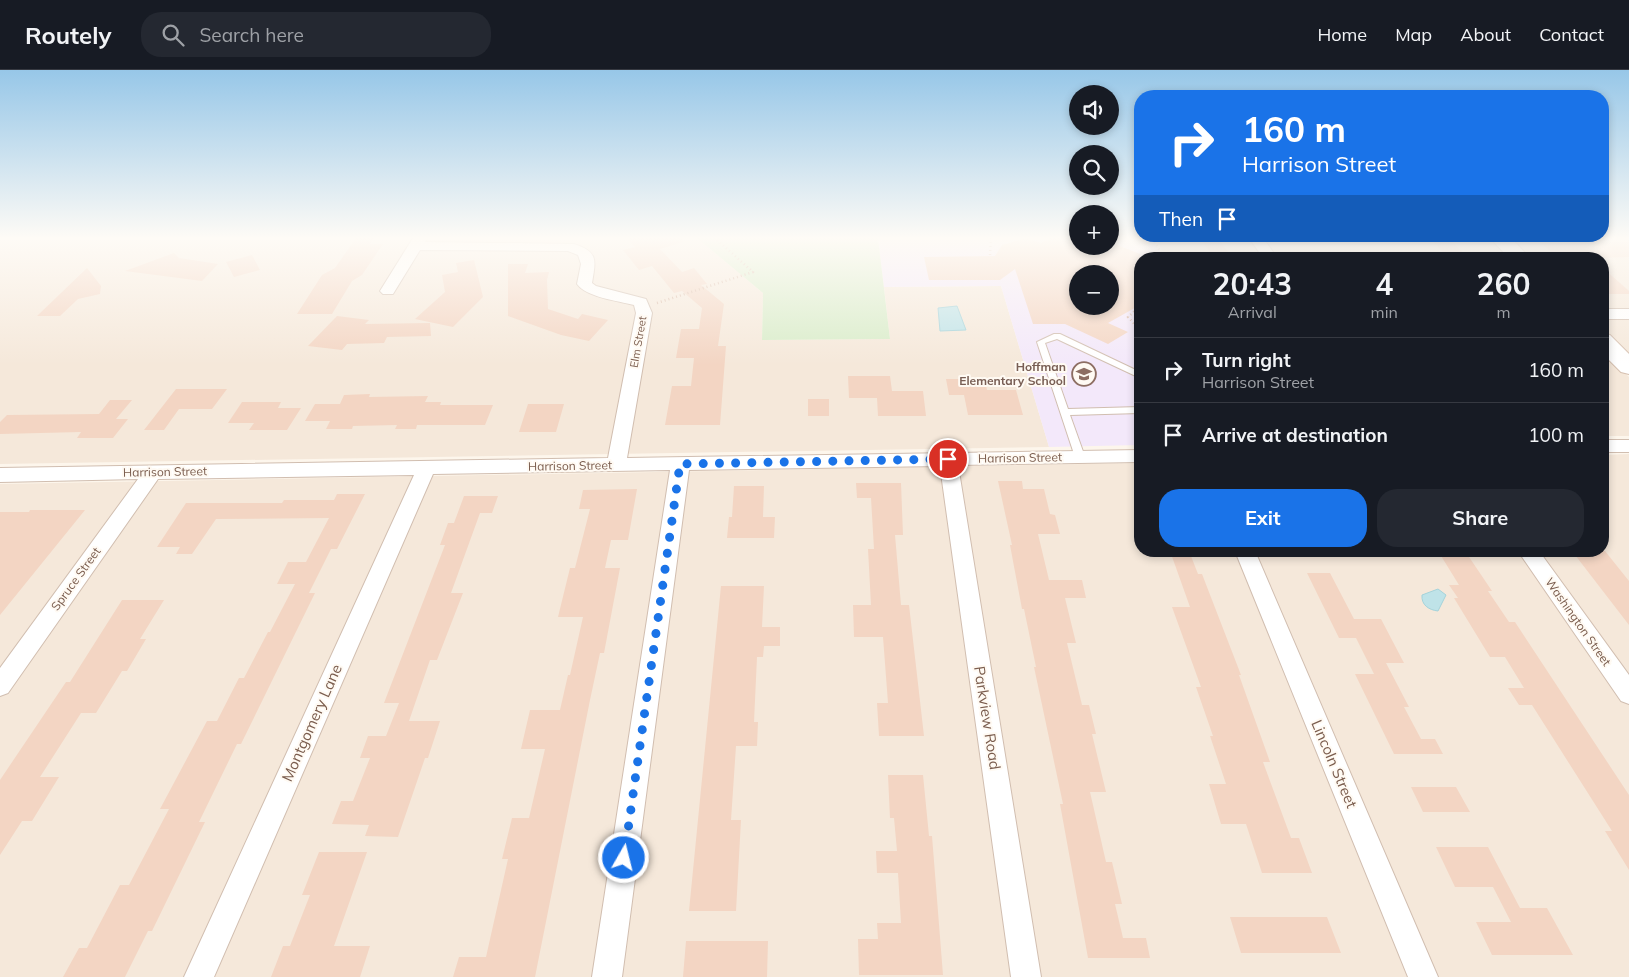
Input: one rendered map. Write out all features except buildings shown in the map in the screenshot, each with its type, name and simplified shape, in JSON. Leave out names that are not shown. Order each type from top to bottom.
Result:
[{"type":"main road","points":[[1609,347],[1629,367]]},
{"type":"street","name":"Elm Street","points":[[388,291],[394,280]]},
{"type":"street","name":"Elm Street","points":[[585,280],[584,284],[590,289],[641,302],[644,313],[616,465]]},
{"type":"street","points":[[1609,314],[1629,314]]},
{"type":"street","points":[[1609,446],[1629,446]]},
{"type":"street","name":"Harrison Street","points":[[0,475],[1134,456]]},
{"type":"street","name":"Parkview Road","points":[[948,459],[1026,977]]},
{"type":"street","points":[[607,977],[680,464]]},
{"type":"street","name":"Montgomery Lane","points":[[199,977],[426,469]]},
{"type":"street","name":"Spruce Street","points":[[0,686],[153,472]]},
{"type":"street","name":"Lincoln Street","points":[[1248,557],[1423,977]]},
{"type":"street","name":"Washington Street","points":[[1532,557],[1629,694]]},
{"type":"lane","points":[[1080,457],[1042,342],[1057,336],[1134,371]]},
{"type":"lane","points":[[1064,412],[1134,410]]},
{"type":"path","points":[[643,308],[728,280]]},
{"type":"path","points":[[1134,312],[1128,317],[1134,324]]},
{"type":"shaded area","points":[[0,280],[748,280],[763,293],[762,340],[890,339],[884,287],[1001,286],[1049,447],[0,464]]},
{"type":"shaded area","points":[[883,280],[1069,280],[1069,315],[1119,315],[1119,280],[1134,280],[1134,445],[1049,447],[1001,286],[884,287]]},
{"type":"shaded area","points":[[1609,280],[1629,280],[1629,354],[1609,333]]},
{"type":"shaded area","points":[[1609,357],[1629,377],[1629,436],[1609,436]]},
{"type":"shaded area","points":[[1629,454],[1629,977],[0,977],[0,484],[1134,463],[1134,557],[1609,557],[1609,455]]},
{"type":"green space","points":[[748,280],[883,280],[890,339],[762,340],[763,293]]},
{"type":"water","points":[[957,306],[966,330],[940,331],[938,308]]},
{"type":"water","points":[[1438,589],[1446,595],[1438,611],[1426,606],[1422,595]]},
{"type":"place","name":"Hoffman Elementary School","points":[[1084,374]]},
{"type":"route","points":[[624,858],[680,464],[948,459]]}]
